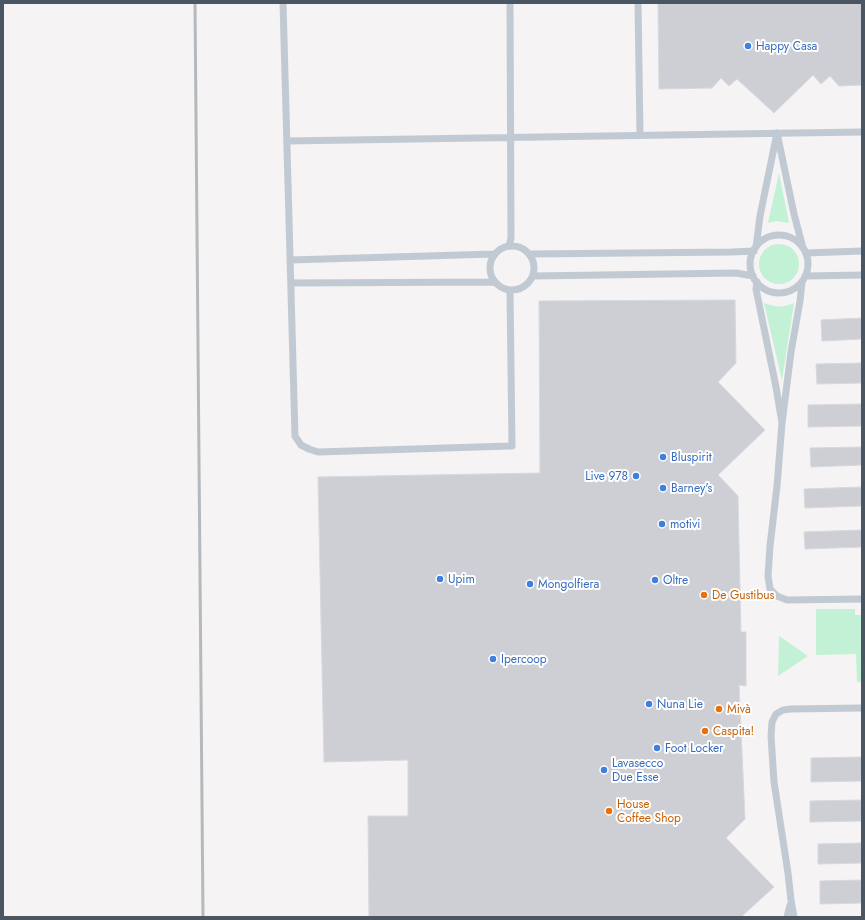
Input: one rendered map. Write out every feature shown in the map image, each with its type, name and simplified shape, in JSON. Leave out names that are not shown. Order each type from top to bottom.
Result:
[{"type":"lane","points":[[283,3],[294,436],[301,445],[318,452],[512,446],[510,290]]},
{"type":"lane","points":[[509,246],[512,238],[510,3]]},
{"type":"lane","points":[[638,3],[640,135]]},
{"type":"lane","points":[[287,141],[862,132]]},
{"type":"lane","points":[[778,133],[760,216],[755,249],[751,261],[753,276],[760,286],[767,290],[784,293],[794,289],[804,279],[862,275]]},
{"type":"lane","points":[[778,133],[794,214],[807,257],[808,268],[804,279],[791,352],[782,423],[769,560],[768,576],[770,589],[777,596],[787,600],[862,599]]},
{"type":"lane","points":[[530,254],[732,252],[755,249],[761,242],[774,236],[792,238],[804,250],[862,251]]},
{"type":"lane","points":[[517,246],[530,254],[535,265],[535,271],[529,283],[524,287],[517,290],[504,289],[495,282],[491,276],[490,268],[494,254],[504,247],[517,246]]},
{"type":"lane","points":[[290,260],[494,254]]},
{"type":"lane","points":[[533,276],[736,274],[753,276]]},
{"type":"lane","points":[[290,283],[495,282]]},
{"type":"lane","points":[[757,282],[756,289],[782,423]]},
{"type":"lane","points":[[794,917],[790,900],[788,874],[774,782],[771,736],[772,722],[776,714],[783,710],[862,708]]},
{"type":"lane","points":[[787,917],[790,900]]},
{"type":"green space","points":[[779,173],[789,223],[776,221],[768,223]]},
{"type":"green space","points":[[783,244],[790,247],[796,253],[799,264],[798,272],[790,281],[783,284],[775,284],[768,281],[760,272],[759,260],[762,253],[771,245]]},
{"type":"green space","points":[[764,303],[786,306],[794,303],[782,380]]},
{"type":"green space","points":[[816,609],[855,609],[855,615],[862,615],[862,682],[857,682],[856,654],[816,655]]},
{"type":"green space","points":[[779,636],[808,656],[778,676]]},
{"type":"building","points":[[658,3],[862,3],[862,85],[839,86],[830,76],[821,84],[813,75],[774,113],[737,79],[729,86],[721,78],[712,88],[659,89]]},
{"type":"building","name":"Mongolfiera","points":[[735,300],[736,363],[718,382],[765,430],[718,475],[738,496],[741,632],[746,632],[746,686],[739,685],[745,819],[726,838],[774,887],[741,917],[369,917],[368,816],[408,816],[408,760],[324,762],[318,477],[540,473],[539,301]]},
{"type":"building","points":[[862,318],[862,339],[822,341],[821,320]]},
{"type":"building","points":[[862,363],[862,383],[817,384],[816,364]]},
{"type":"building","points":[[862,404],[862,426],[808,427],[808,405]]},
{"type":"building","points":[[862,447],[862,465],[811,467],[810,448]]},
{"type":"building","points":[[862,487],[862,506],[805,508],[804,489]]},
{"type":"building","points":[[862,530],[862,547],[805,549],[804,532]]},
{"type":"building","points":[[862,757],[862,781],[811,782],[811,758]]},
{"type":"building","points":[[862,800],[862,821],[810,822],[810,801]]},
{"type":"building","points":[[862,843],[862,863],[818,864],[818,844]]},
{"type":"building","points":[[862,880],[862,903],[820,904],[820,881]]},
{"type":"railway","points":[[195,3],[203,917]]},
{"type":"place","name":"Happy Casa","points":[[748,46]]},
{"type":"place","name":"Bluspirit","points":[[663,457]]},
{"type":"place","name":"Live 978","points":[[636,476]]},
{"type":"place","name":"Barney's","points":[[663,488]]},
{"type":"place","name":"motivi","points":[[662,524]]},
{"type":"place","name":"Upim","points":[[440,579]]},
{"type":"place","name":"Oltre","points":[[655,580]]},
{"type":"place","name":"Mongolfiera","points":[[530,584]]},
{"type":"place","name":"De Gustibus","points":[[704,595]]},
{"type":"place","name":"Ipercoop","points":[[493,659]]},
{"type":"place","name":"Nuna Lie","points":[[649,704]]},
{"type":"place","name":"Mivà","points":[[719,709]]},
{"type":"place","name":"Caspita!","points":[[705,731]]},
{"type":"place","name":"Foot Locker","points":[[657,748]]},
{"type":"place","name":"Lavasecco Due Esse","points":[[604,770]]},
{"type":"place","name":"House Coffee Shop","points":[[609,811]]}]
